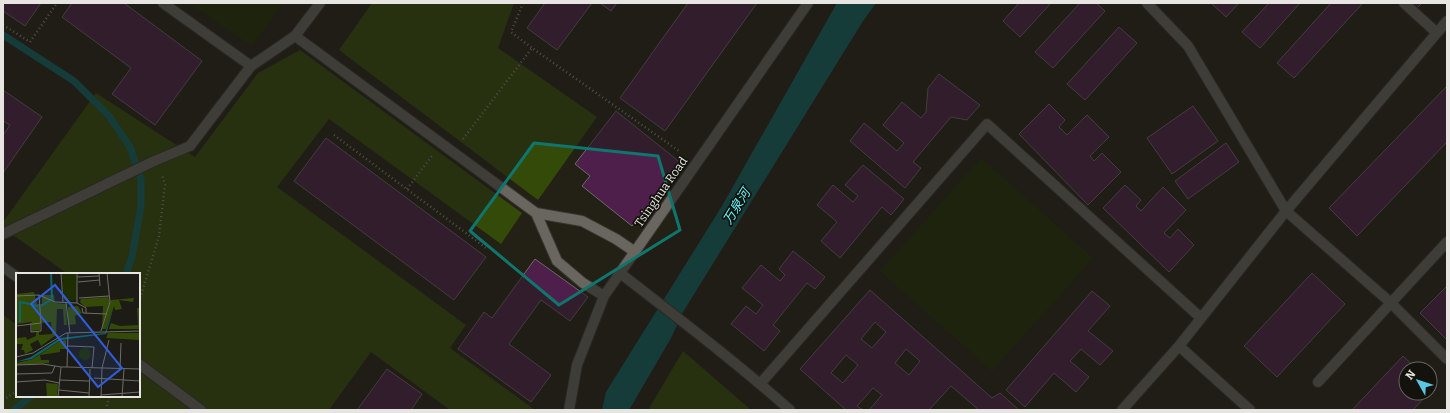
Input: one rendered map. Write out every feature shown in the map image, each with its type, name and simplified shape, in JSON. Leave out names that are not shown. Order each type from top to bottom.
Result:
[{"type":"street","points":[[163,3],[251,66]]},
{"type":"street","points":[[3,234],[155,161],[190,146],[251,66],[295,36],[320,3]]},
{"type":"street","name":"Tsinghua Road","points":[[569,410],[577,365],[604,296],[808,3]]},
{"type":"street","points":[[1146,3],[1188,46],[1286,212],[1391,303],[1447,359]]},
{"type":"street","points":[[1404,3],[1437,33]]},
{"type":"street","points":[[1122,410],[1179,346],[1286,212],[1447,21]]},
{"type":"street","points":[[295,36],[536,213],[582,221],[616,238],[635,252]]},
{"type":"street","points":[[760,384],[987,124],[1201,318]]},
{"type":"street","points":[[536,213],[557,261],[583,283],[604,296]]},
{"type":"street","points":[[1318,382],[1447,242]]},
{"type":"street","points":[[3,267],[16,276]]},
{"type":"street","points":[[620,273],[689,326],[790,410]]},
{"type":"street","points":[[1179,346],[1250,410]]},
{"type":"street","points":[[140,365],[201,410]]},
{"type":"path","points":[[3,25],[30,42],[57,3]]},
{"type":"path","points":[[523,3],[510,32],[679,152]]},
{"type":"path","points":[[453,152],[532,48]]},
{"type":"path","points":[[334,135],[486,248]]},
{"type":"path","points":[[408,189],[441,143]]},
{"type":"path","points":[[140,299],[159,236],[165,185],[155,161]]},
{"type":"path","points":[[3,400],[16,392]]},
{"type":"path","points":[[106,410],[109,397]]},
{"type":"highlighted area","points":[[534,143],[658,156],[680,230],[559,305],[470,231]]},
{"type":"shaded area","points":[[3,3],[1447,3],[1447,410],[3,410]]},
{"type":"green space","points":[[189,3],[283,3],[252,46]]},
{"type":"green space","points":[[372,3],[514,3],[498,48],[597,117],[538,200],[339,50]]},
{"type":"green space","points":[[300,50],[522,213],[501,244],[329,119],[277,187],[466,325],[450,348],[535,410],[450,410],[371,352],[329,410],[3,410],[3,315],[16,324],[16,397],[140,397],[140,273],[67,273],[3,228],[3,222],[96,93],[195,157],[258,73]]},
{"type":"green space","points":[[981,158],[1093,258],[992,371],[880,271]]},
{"type":"green space","points":[[683,351],[751,410],[648,410]]},
{"type":"water","name":"万泉河","points":[[837,3],[876,3],[863,21],[683,312],[671,338],[629,410],[602,410],[606,392],[722,206]]},
{"type":"building","points":[[3,3],[41,3],[25,26],[3,11]]},
{"type":"building","points":[[72,3],[124,3],[202,61],[155,125],[112,94],[131,68],[62,17]]},
{"type":"building","points":[[545,3],[592,3],[557,50],[527,28]]},
{"type":"building","points":[[600,3],[617,3],[611,11]]},
{"type":"building","points":[[688,3],[757,3],[665,131],[620,98]]},
{"type":"building","points":[[1019,3],[1051,3],[1020,37],[1003,21]]},
{"type":"building","points":[[1080,3],[1096,3],[1105,11],[1053,68],[1035,52]]},
{"type":"building","points":[[1211,3],[1239,3],[1226,17]]},
{"type":"building","points":[[1269,3],[1300,3],[1260,48],[1242,32]]},
{"type":"building","points":[[1331,3],[1363,3],[1294,78],[1277,63]]},
{"type":"building","points":[[1411,3],[1422,3],[1417,8]]},
{"type":"building","points":[[1119,27],[1137,43],[1085,100],[1067,84]]},
{"type":"building","points":[[939,74],[980,105],[967,120],[951,117],[913,162],[921,168],[905,188],[850,141],[864,123],[897,151],[904,143],[883,125],[902,102],[921,118],[926,112],[928,88]]},
{"type":"building","points":[[1447,86],[1447,142],[1357,236],[1329,208]]},
{"type":"building","points":[[3,90],[42,117],[3,173],[3,135],[10,125],[3,121]]},
{"type":"building","points":[[1049,104],[1065,120],[1059,127],[1067,135],[1087,115],[1109,137],[1090,156],[1094,161],[1102,153],[1121,172],[1088,205],[1019,134]]},
{"type":"building","points":[[1193,106],[1218,141],[1172,174],[1147,138]]},
{"type":"building","points":[[616,111],[681,163],[632,226],[582,186],[590,176],[575,164]]},
{"type":"building","points":[[326,138],[486,257],[454,300],[294,181]]},
{"type":"building","points":[[1226,143],[1239,162],[1188,199],[1175,181]]},
{"type":"building","points":[[863,165],[904,199],[891,215],[882,207],[840,258],[821,241],[837,222],[817,205],[833,185],[853,202],[858,196],[845,185]]},
{"type":"building","points":[[1125,185],[1141,200],[1136,206],[1141,211],[1163,187],[1186,210],[1164,233],[1170,238],[1178,229],[1194,245],[1169,272],[1103,208]]},
{"type":"building","points":[[793,251],[825,277],[815,289],[807,283],[773,325],[780,331],[764,351],[731,324],[746,306],[756,314],[763,305],[742,288],[761,265],[780,281],[785,275],[779,269]]},
{"type":"building","points":[[535,259],[588,297],[570,321],[541,300],[509,344],[551,375],[531,402],[458,349],[484,312],[492,318]]},
{"type":"building","points":[[1312,273],[1345,304],[1277,377],[1244,346]]},
{"type":"building","points":[[1447,286],[1447,340],[1420,313]]},
{"type":"building","points":[[870,290],[992,398],[1000,393],[1019,410],[979,410],[951,386],[929,410],[869,410],[882,395],[873,388],[857,406],[863,410],[846,410],[800,369]],"holes":[[[875,322],[886,332],[872,348],[861,339]],[[906,349],[920,361],[909,375],[895,363]],[[846,355],[858,365],[843,383],[831,373]]]},
{"type":"building","points":[[1092,291],[1110,306],[1088,331],[1113,351],[1100,365],[1081,349],[1070,361],[1089,377],[1076,392],[1054,373],[1025,407],[1006,390]]},
{"type":"building","points":[[1403,356],[1408,361],[1398,361]]},
{"type":"building","points":[[1398,361],[1398,401],[1421,401],[1413,410],[1352,410]]},
{"type":"building","points":[[387,369],[422,394],[411,410],[357,410]]},
{"type":"waterway","points":[[3,35],[74,81],[109,116],[130,147],[141,179],[141,206],[132,257],[126,273]]},
{"type":"waterway","points":[[14,410],[30,397]]}]
